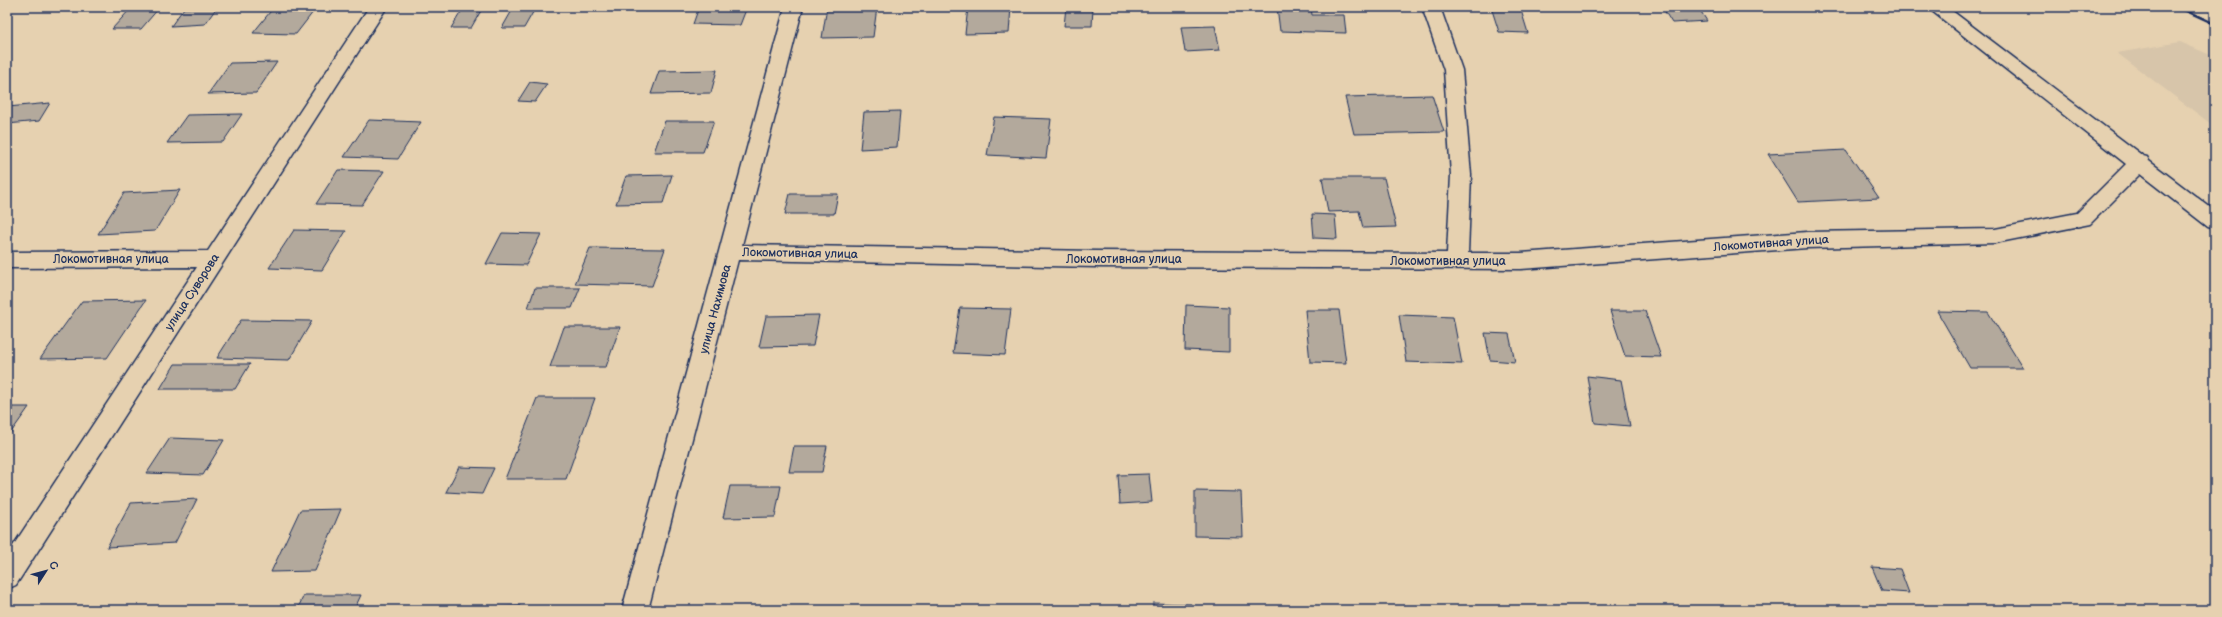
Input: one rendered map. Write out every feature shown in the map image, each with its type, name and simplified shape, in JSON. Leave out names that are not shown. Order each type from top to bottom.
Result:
[{"type":"street","name":"улица Суворова","points":[[7,577],[378,7]]},
{"type":"street","name":"улица Нахимова","points":[[635,610],[794,7]]},
{"type":"street","points":[[1431,7],[1453,70],[1460,175],[1457,261]]},
{"type":"street","points":[[1936,7],[2140,162],[2215,222]]},
{"type":"street","name":"Локомотивная улица","points":[[730,252],[1104,260],[1521,261],[1807,240],[1995,236],[2083,219],[2140,162]]},
{"type":"street","name":"Локомотивная улица","points":[[7,260],[214,259]]},
{"type":"shaded area","points":[[2180,42],[2215,57],[2215,127],[2117,53]]},
{"type":"building","points":[[132,7],[159,8],[141,29],[112,29]]},
{"type":"building","points":[[217,7],[205,24],[171,26],[184,8]]},
{"type":"building","points":[[274,7],[317,7],[296,34],[253,33]]},
{"type":"building","points":[[464,7],[483,7],[471,28],[451,28]]},
{"type":"building","points":[[514,7],[536,7],[524,28],[502,28]]},
{"type":"building","points":[[699,7],[747,7],[740,25],[693,24]]},
{"type":"building","points":[[827,7],[877,7],[873,37],[822,38]]},
{"type":"building","points":[[968,7],[1011,7],[1009,33],[965,34]]},
{"type":"building","points":[[1066,7],[1093,7],[1092,26],[1064,26]]},
{"type":"building","points":[[1277,7],[1311,7],[1312,15],[1344,15],[1346,33],[1280,31]]},
{"type":"building","points":[[1491,7],[1520,7],[1528,33],[1499,32]]},
{"type":"building","points":[[1662,7],[1698,7],[1707,21],[1672,23]]},
{"type":"building","points":[[1215,26],[1220,50],[1185,52],[1181,27]]},
{"type":"building","points":[[277,62],[256,93],[208,94],[230,63]]},
{"type":"building","points":[[717,70],[711,93],[651,94],[659,71]]},
{"type":"building","points":[[530,82],[547,84],[535,102],[518,101]]},
{"type":"building","points":[[1432,95],[1444,132],[1354,134],[1345,97]]},
{"type":"building","points":[[50,103],[39,121],[7,124],[8,107]]},
{"type":"building","points":[[900,111],[897,147],[860,149],[864,112]]},
{"type":"building","points":[[242,114],[223,142],[167,143],[187,115]]},
{"type":"building","points":[[994,117],[1051,119],[1046,158],[987,155]]},
{"type":"building","points":[[369,120],[421,122],[398,159],[344,157]]},
{"type":"building","points":[[665,121],[714,121],[703,152],[654,152]]},
{"type":"building","points":[[1846,150],[1879,198],[1798,202],[1768,154]]},
{"type":"building","points":[[338,170],[384,171],[362,205],[316,204]]},
{"type":"building","points":[[672,175],[663,203],[616,204],[626,176]]},
{"type":"building","points":[[1322,178],[1384,178],[1396,227],[1363,228],[1359,211],[1328,212]]},
{"type":"building","points":[[180,190],[155,231],[98,234],[124,193]]},
{"type":"building","points":[[790,194],[838,194],[834,214],[785,214]]},
{"type":"building","points":[[1312,214],[1335,215],[1337,239],[1314,238]]},
{"type":"building","points":[[294,230],[346,231],[322,270],[269,268]]},
{"type":"building","points":[[502,233],[541,234],[526,265],[486,264]]},
{"type":"building","points":[[590,248],[665,249],[652,286],[575,284]]},
{"type":"building","points":[[535,288],[580,288],[572,308],[528,308]]},
{"type":"building","points":[[146,300],[107,358],[40,359],[82,301]]},
{"type":"building","points":[[1186,305],[1229,307],[1229,352],[1185,350]]},
{"type":"building","points":[[960,308],[1011,309],[1005,355],[953,353]]},
{"type":"building","points":[[1305,310],[1339,310],[1346,363],[1310,362]]},
{"type":"building","points":[[1610,311],[1645,311],[1661,357],[1625,356]]},
{"type":"building","points":[[1937,311],[1988,312],[2023,368],[1970,368]]},
{"type":"building","points":[[819,315],[813,346],[759,347],[766,316]]},
{"type":"building","points":[[1399,315],[1453,317],[1462,364],[1406,362]]},
{"type":"building","points":[[241,320],[312,321],[289,360],[217,358]]},
{"type":"building","points":[[564,327],[620,327],[606,367],[550,367]]},
{"type":"building","points":[[1485,333],[1509,334],[1515,362],[1490,360]]},
{"type":"building","points":[[175,364],[250,364],[235,389],[160,389]]},
{"type":"building","points":[[1587,376],[1621,380],[1630,426],[1595,423]]},
{"type":"building","points":[[537,398],[595,398],[566,479],[505,479]]},
{"type":"building","points":[[7,407],[29,407],[7,438]]},
{"type":"building","points":[[170,438],[224,440],[203,475],[147,473]]},
{"type":"building","points":[[794,446],[827,446],[822,472],[789,472]]},
{"type":"building","points":[[459,467],[494,468],[482,494],[446,492]]},
{"type":"building","points":[[1149,474],[1152,502],[1120,504],[1118,475]]},
{"type":"building","points":[[730,486],[781,486],[775,517],[723,518]]},
{"type":"building","points":[[1195,491],[1241,492],[1243,537],[1195,536]]},
{"type":"building","points":[[197,499],[175,543],[107,547],[131,503]]},
{"type":"building","points":[[341,509],[315,571],[271,572],[300,510]]},
{"type":"building","points":[[1872,567],[1900,569],[1909,593],[1882,591]]},
{"type":"building","points":[[304,595],[361,595],[354,610],[297,610]]},
{"type":"building","points":[[1153,603],[1191,604],[1192,610],[1153,610]]},
{"type":"building","points":[[520,606],[519,610],[471,610],[472,608]]},
{"type":"railway","points":[[2178,7],[2215,24]]}]
